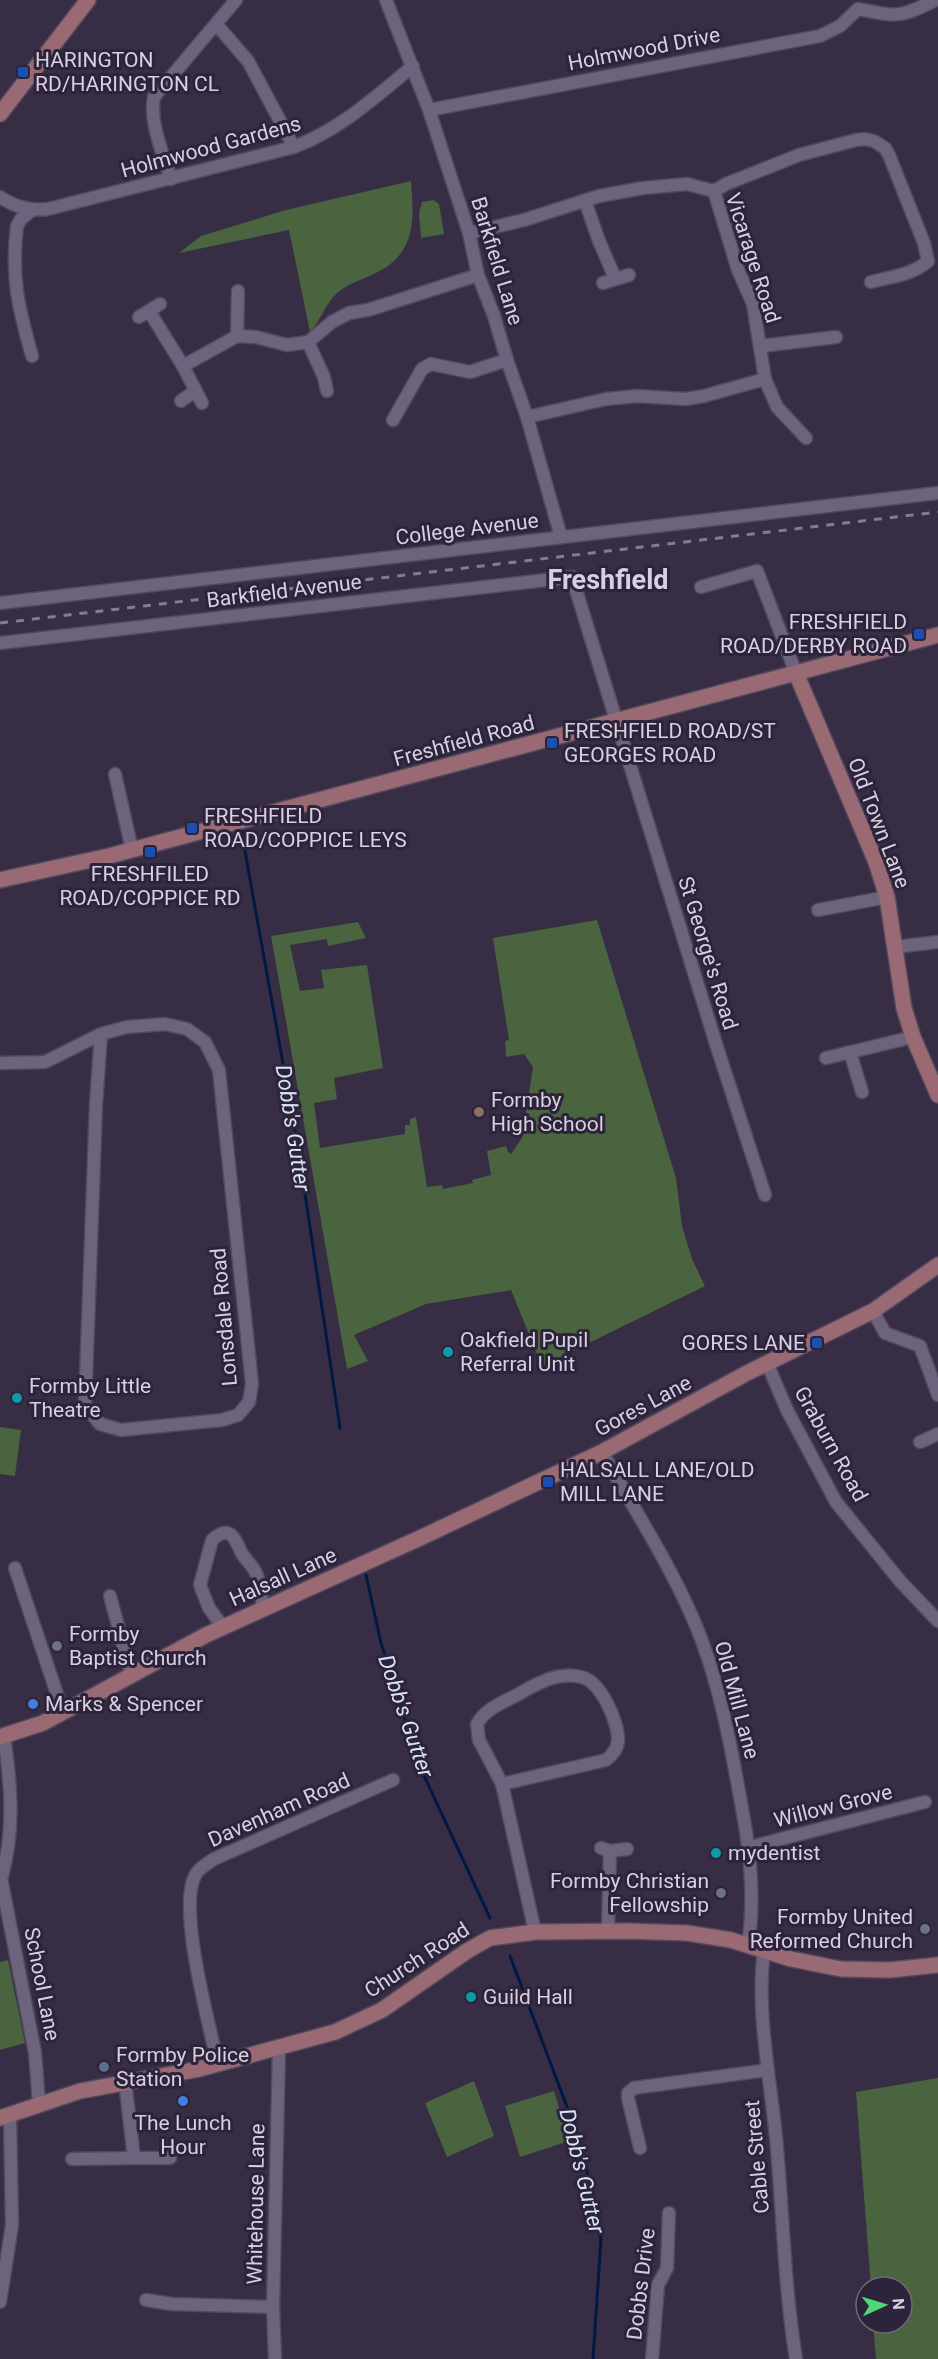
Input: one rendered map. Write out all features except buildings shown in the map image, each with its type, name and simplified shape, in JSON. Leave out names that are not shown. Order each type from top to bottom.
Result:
[{"type":"street","points":[[171,179],[154,123],[152,108],[154,97],[236,0]]},
{"type":"street","name":"Barkfield Lane","points":[[387,0],[429,110],[469,233],[478,275],[527,417],[561,537]]},
{"type":"street","points":[[857,4],[897,16],[910,13],[936,0]]},
{"type":"street","points":[[0,114],[86,1]]},
{"type":"street","name":"Holmwood Drive","points":[[429,110],[820,36],[840,26],[857,4]]},
{"type":"street","points":[[216,24],[248,61],[294,147]]},
{"type":"street","name":"Holmwood Gardens","points":[[31,211],[48,209],[294,147],[338,126],[413,66]]},
{"type":"street","points":[[714,191],[745,176],[810,152],[865,139],[880,144],[889,154],[897,172],[924,243],[928,261],[921,268],[870,282]]},
{"type":"street","name":"Vicarage Road","points":[[469,233],[524,220],[599,196],[643,188],[687,184],[714,191],[738,270],[753,304],[765,379],[777,407],[806,438]]},
{"type":"street","points":[[0,196],[12,205],[31,211]]},
{"type":"street","points":[[585,201],[615,278]]},
{"type":"street","points":[[31,211],[21,219],[17,226],[14,280],[32,356]]},
{"type":"street","points":[[183,366],[237,336],[256,337],[287,345],[308,342],[332,322],[349,313],[379,307],[478,275]]},
{"type":"street","points":[[603,283],[629,275]]},
{"type":"street","points":[[237,336],[238,291]]},
{"type":"street","points":[[160,304],[144,314],[183,366],[202,403]]},
{"type":"street","points":[[761,346],[836,337]]},
{"type":"street","points":[[308,342],[324,377],[327,391]]},
{"type":"street","points":[[393,420],[422,369],[431,364],[470,372],[507,360]]},
{"type":"street","points":[[527,417],[606,399],[637,396],[686,399],[765,379]]},
{"type":"street","points":[[181,400],[195,391]]},
{"type":"street","name":"College Avenue","points":[[0,603],[938,493]]},
{"type":"street","points":[[701,587],[757,571],[796,673]]},
{"type":"street","name":"Barkfield Avenue","points":[[0,644],[572,577],[617,721]]},
{"type":"street","name":"Freshfield Road","points":[[0,880],[132,850],[938,636]]},
{"type":"street","name":"Old Town Lane","points":[[796,673],[871,848],[886,897],[904,1008],[938,1095]]},
{"type":"street","name":"St George's Road","points":[[617,721],[765,1195]]},
{"type":"street","points":[[115,774],[132,850]]},
{"type":"street","points":[[818,910],[886,897]]},
{"type":"street","points":[[895,947],[938,942]]},
{"type":"street","name":"Lonsdale Road","points":[[0,1063],[45,1062],[101,1034],[127,1027],[165,1024],[187,1029],[205,1042],[219,1070],[252,1384],[249,1402],[238,1415],[222,1420],[121,1430],[100,1424],[85,1406],[96,1104],[101,1034]]},
{"type":"street","points":[[826,1058],[914,1037]]},
{"type":"street","points":[[850,1052],[862,1092]]},
{"type":"street","name":"Gores Lane","points":[[357,1566],[602,1452],[767,1363],[873,1311],[938,1265]]},
{"type":"street","points":[[873,1311],[885,1333],[920,1346],[938,1395]]},
{"type":"street","name":"Graburn Road","points":[[767,1363],[787,1410],[836,1502],[900,1581],[938,1621]]},
{"type":"street","points":[[920,1442],[938,1434]]},
{"type":"street","name":"Old Mill Lane","points":[[602,1452],[665,1566],[701,1639],[720,1696],[750,1847],[752,1903],[748,1946]]},
{"type":"street","points":[[224,1627],[209,1608],[200,1585],[212,1540],[218,1535],[230,1534],[236,1538],[258,1577],[263,1608]]},
{"type":"street","name":"Halsall Lane","points":[[2,1737],[43,1723],[131,1674],[224,1627],[357,1566]]},
{"type":"street","points":[[15,1568],[63,1712]]},
{"type":"street","points":[[110,1596],[131,1674]]},
{"type":"street","points":[[502,1784],[606,1760],[614,1753],[618,1743],[617,1732],[606,1699],[596,1686],[585,1677],[561,1675],[548,1678],[487,1711],[477,1724],[478,1740],[502,1784],[535,1932]]},
{"type":"street","points":[[1,1874],[8,1855],[12,1814],[2,1737]]},
{"type":"street","name":"Davenham Road","points":[[218,2065],[190,1921],[189,1897],[194,1876],[214,1859],[393,1780]]},
{"type":"street","name":"Willow Grove","points":[[750,1847],[925,1802]]},
{"type":"street","points":[[608,1930],[605,1850],[627,1849]]},
{"type":"street","name":"School Lane","points":[[1,1874],[35,2053],[39,2103]]},
{"type":"street","name":"Church Road","points":[[5,2116],[80,2091],[218,2065],[335,2032],[369,2017],[401,1998],[467,1951],[490,1938],[535,1932],[608,1930],[710,1935],[791,1959],[841,1970],[890,1970],[938,1965]]},
{"type":"street","name":"Cable Street","points":[[764,1950],[761,1971],[768,2070],[796,2359]]},
{"type":"street","name":"Whitehouse Lane","points":[[274,2359],[273,2307],[279,2049]]},
{"type":"street","points":[[640,2148],[628,2098],[628,2093],[634,2088],[768,2070]]},
{"type":"street","points":[[124,2082],[134,2158]]},
{"type":"street","points":[[0,2302],[12,2225],[5,2116]]},
{"type":"street","points":[[72,2159],[170,2158]]},
{"type":"street","name":"Dobbs Drive","points":[[652,2359],[658,2285],[667,2268],[669,2213]]},
{"type":"street","points":[[146,2300],[172,2304],[273,2307]]},
{"type":"green space","points":[[411,181],[411,229],[403,250],[385,268],[336,294],[310,332],[289,230],[179,253],[201,236],[286,210]]},
{"type":"green space","points":[[433,200],[439,204],[444,234],[421,238],[419,213],[422,202]]},
{"type":"green space","name":"Formby High School","points":[[597,920],[676,1178],[682,1226],[692,1259],[705,1286],[542,1366],[511,1290],[426,1304],[354,1335],[368,1361],[347,1369],[271,936],[358,922],[366,938],[328,946],[327,939],[290,945],[300,991],[324,988],[321,970],[367,965],[383,1068],[334,1078],[337,1099],[314,1103],[320,1148],[405,1134],[405,1125],[410,1125],[410,1119],[416,1117],[427,1187],[442,1185],[443,1189],[473,1183],[472,1180],[491,1175],[487,1151],[506,1146],[511,1154],[522,1138],[533,1067],[524,1054],[506,1057],[505,1041],[509,1040],[493,938]]},
{"type":"green space","points":[[0,1427],[21,1430],[15,1476],[0,1474]]},
{"type":"green space","points":[[8,1960],[25,2043],[0,2050],[0,1962]]},
{"type":"green space","points":[[938,2078],[938,2359],[876,2359],[874,2335],[914,2335],[914,2275],[870,2275],[856,2092]]},
{"type":"green space","points":[[474,2081],[494,2136],[447,2157],[425,2103]]},
{"type":"green space","points":[[554,2091],[569,2141],[520,2157],[505,2106]]},
{"type":"waterway","name":"Dobb's Gutter","points":[[241,829],[298,1147],[340,1428]]},
{"type":"waterway","name":"Dobb's Gutter","points":[[366,1575],[381,1643],[420,1767],[490,1918]]},
{"type":"waterway","name":"Dobb's Gutter","points":[[510,1956],[578,2136],[594,2200],[601,2239],[593,2359]]},
{"type":"railway","points":[[0,623],[938,512]]},
{"type":"place","name":"HARINGTON RD/HARINGTON CL","points":[[23,72]]},
{"type":"place","name":"FRESHFIELD ROAD/DERBY ROAD","points":[[919,634]]},
{"type":"place","name":"FRESHFIELD ROAD/ST GEORGES ROAD","points":[[552,743]]},
{"type":"place","name":"FRESHFIELD ROAD/COPPICE LEYS","points":[[192,828]]},
{"type":"place","name":"FRESHFILED ROAD/COPPICE RD","points":[[150,852]]},
{"type":"place","name":"Formby High School","points":[[479,1112]]},
{"type":"place","name":"GORES LANE","points":[[817,1343]]},
{"type":"place","name":"Oakfield Pupil Referral Unit","points":[[448,1352]]},
{"type":"place","name":"Formby Little Theatre","points":[[17,1398]]},
{"type":"place","name":"HALSALL LANE/OLD MILL LANE","points":[[548,1482]]},
{"type":"place","name":"Formby Baptist Church","points":[[57,1646]]},
{"type":"place","name":"Marks & Spencer","points":[[33,1704]]},
{"type":"place","name":"mydentist","points":[[716,1853]]},
{"type":"place","name":"Formby Christian Fellowship","points":[[721,1893]]},
{"type":"place","name":"Formby United Reformed Church","points":[[925,1929]]},
{"type":"place","name":"Guild Hall","points":[[471,1997]]},
{"type":"place","name":"Formby Police Station","points":[[104,2067]]},
{"type":"place","name":"The Lunch Hour","points":[[183,2101]]},
{"type":"district","name":"Freshfield","points":[[608,580]]}]
